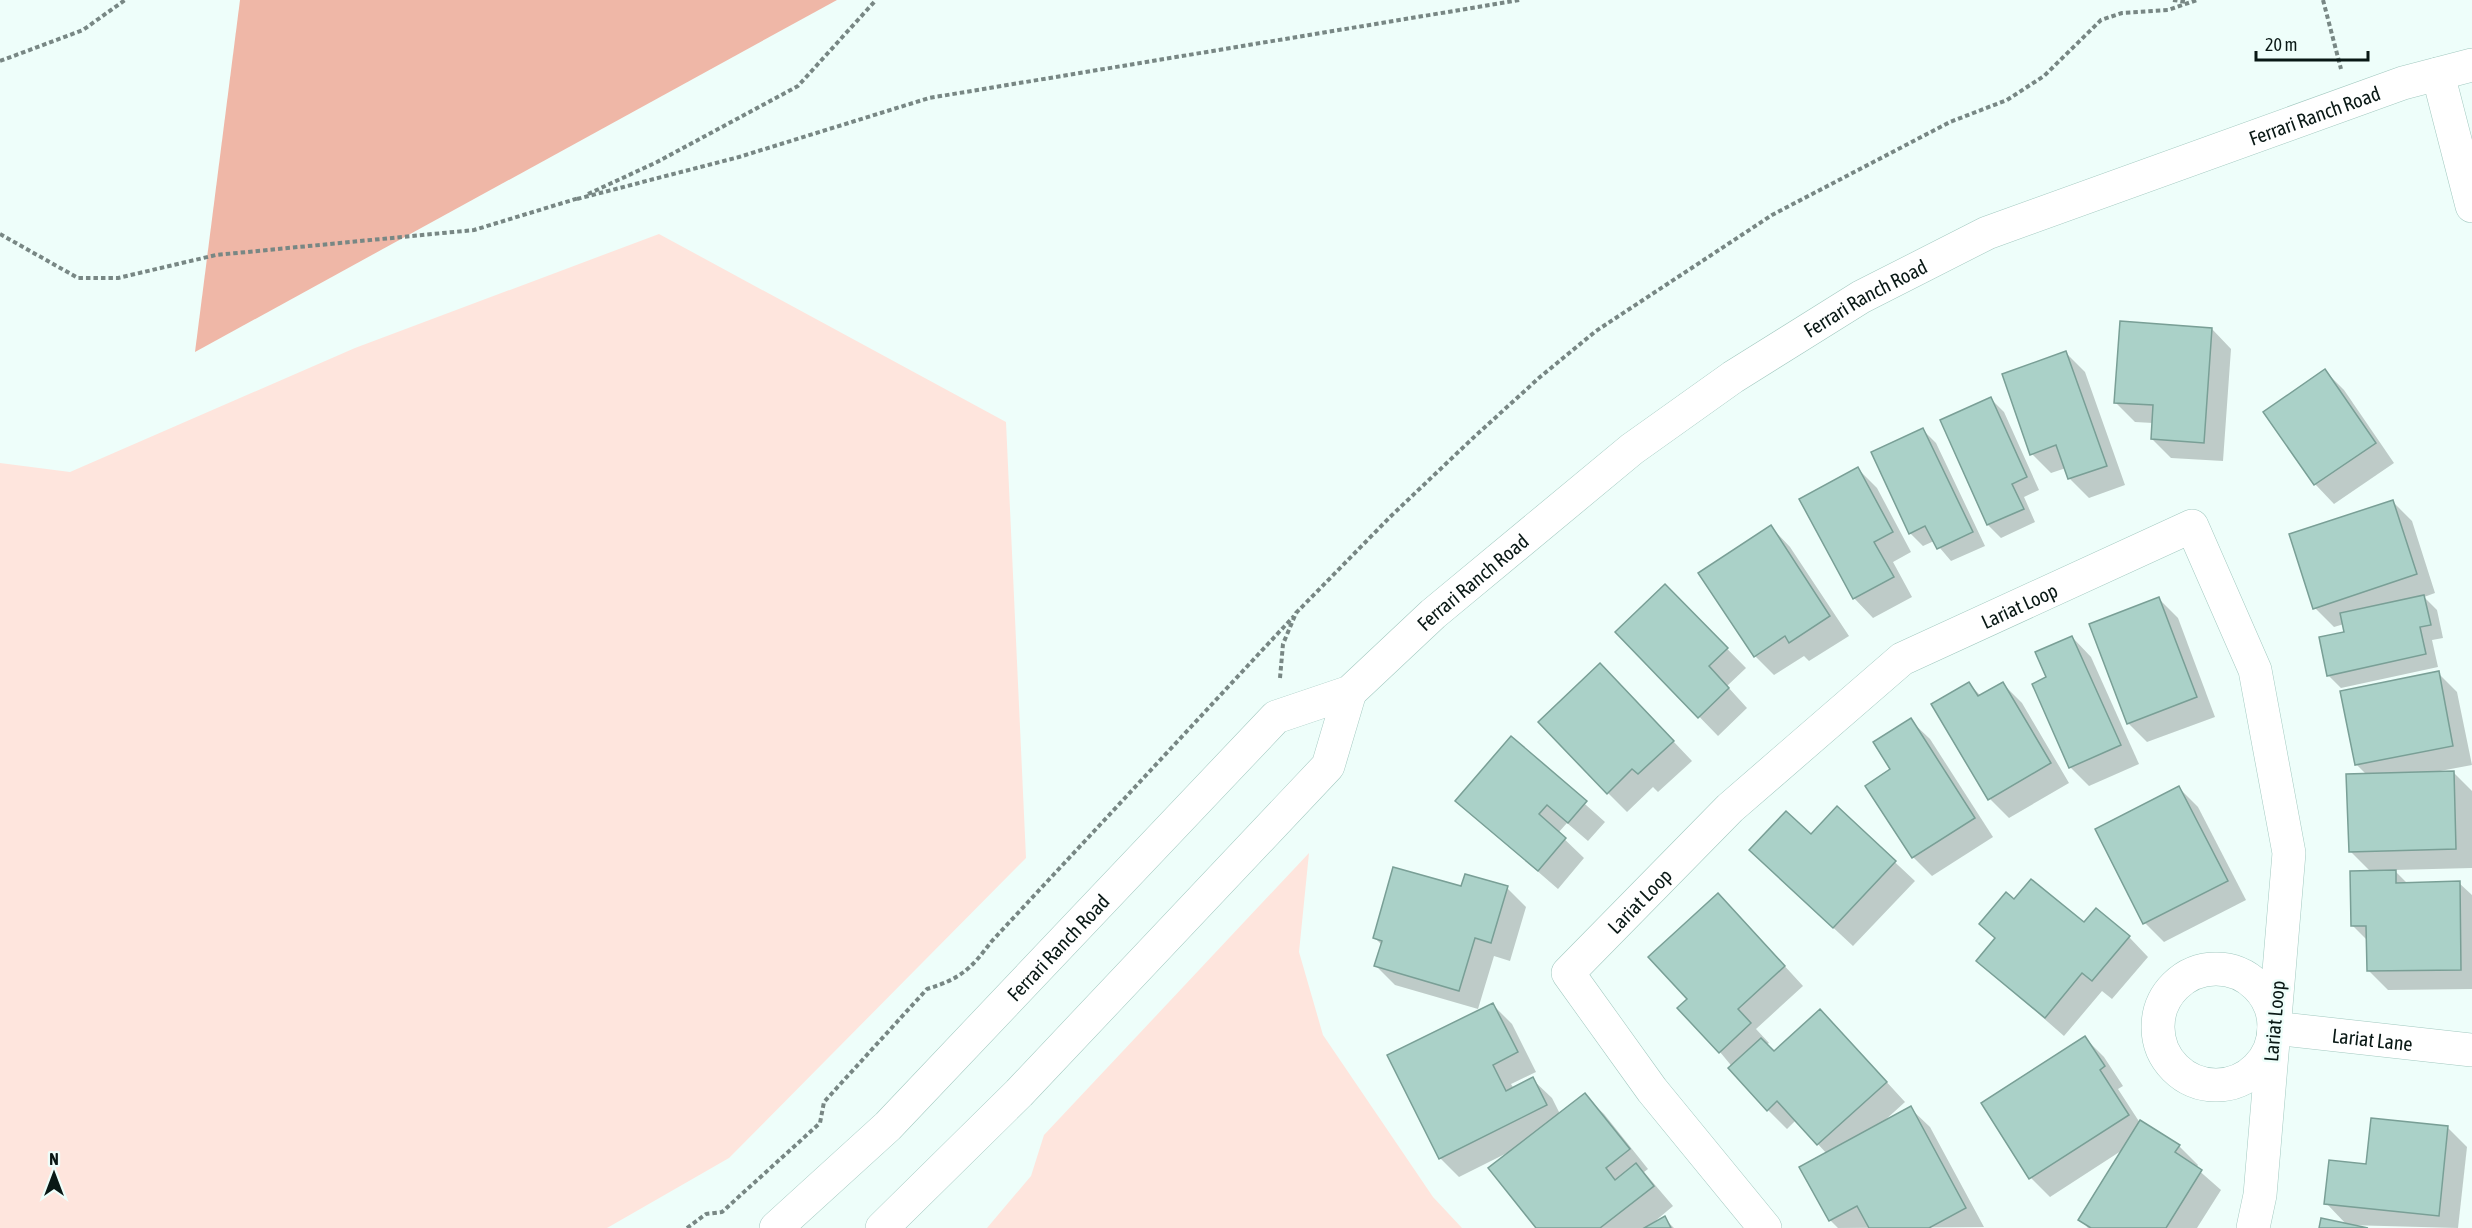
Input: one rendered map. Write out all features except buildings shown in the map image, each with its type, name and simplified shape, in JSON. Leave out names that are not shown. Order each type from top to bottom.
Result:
[{"type":"main road","name":"Ferrari Ranch Road","points":[[776,1228],[888,1126],[1276,717],[1350,692],[1433,614],[1632,449],[1733,377],[1861,297],[1987,233],[2350,102],[2472,65]]},
{"type":"main road","points":[[2438,74],[2472,206]]},
{"type":"main road","name":"Lariat Loop","points":[[1765,1228],[1652,1090],[1568,973],[1730,808],[1902,659],[2192,526],[2255,670],[2289,853],[2260,1195],[2253,1228]]},
{"type":"main road","points":[[882,1228],[1018,1093],[1328,766],[1350,692]]},
{"type":"main road","name":"Lariat Lane","points":[[2274,1028],[2472,1050]]},
{"type":"path","points":[[0,62],[82,30],[125,0]]},
{"type":"path","points":[[577,199],[657,162],[798,86],[876,0]]},
{"type":"path","points":[[0,234],[78,278],[118,278],[216,255],[474,230],[577,199],[739,157],[929,98],[1520,0]]},
{"type":"path","points":[[2173,0],[2189,3]]},
{"type":"path","points":[[687,1228],[706,1214],[722,1212],[820,1123],[824,1102],[927,990],[946,984],[969,971],[991,942],[1296,613],[1390,516],[1540,377],[1596,331],[1772,215],[1950,122],[2007,100],[2044,76],[2101,20],[2122,13],[2168,10],[2197,0]]},
{"type":"path","points":[[2323,0],[2350,102]]},
{"type":"path","points":[[1276,717],[1283,644],[1296,613]]},
{"type":"shaded area","points":[[240,0],[837,0],[195,352]]},
{"type":"shaded area","points":[[659,234],[1006,422],[1026,858],[729,1158],[607,1228],[0,1228],[0,463],[70,472],[355,348]]},
{"type":"shaded area","points":[[1309,853],[1299,952],[1323,1035],[1433,1197],[1462,1228],[987,1228],[1031,1176],[1044,1135]]}]
